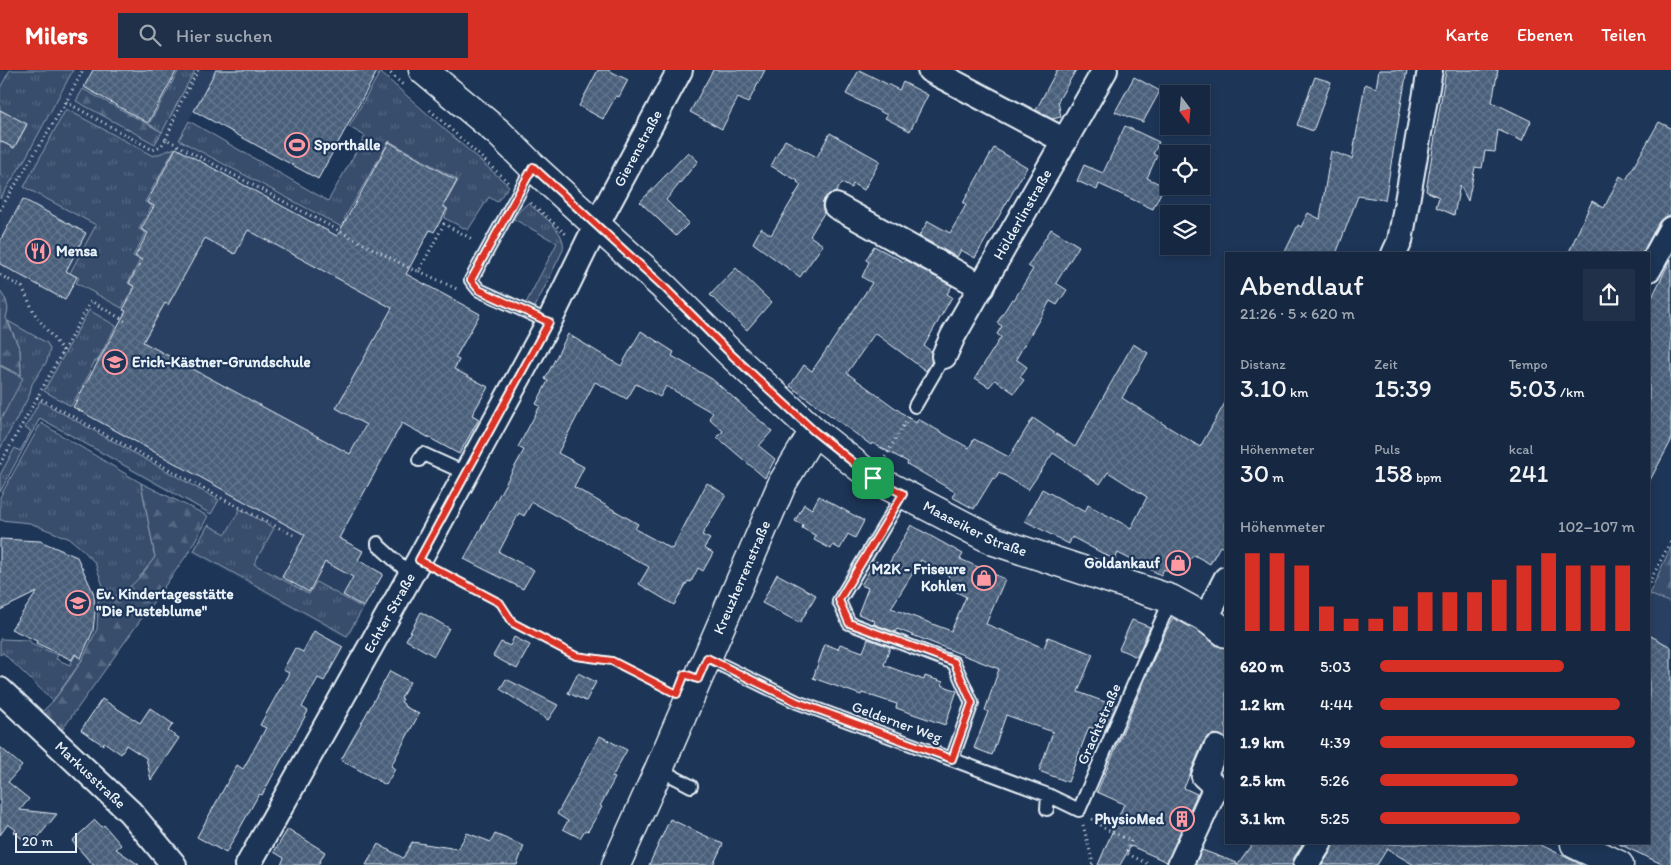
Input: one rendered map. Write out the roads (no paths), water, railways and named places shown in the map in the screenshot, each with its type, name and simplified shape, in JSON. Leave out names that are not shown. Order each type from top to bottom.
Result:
[{"type":"street","name":"Gierenstraße","points":[[596,226],[680,70]]},
{"type":"street","points":[[930,70],[1065,141]]},
{"type":"street","name":"Hölderlinstraße","points":[[944,356],[953,336],[1105,70]]},
{"type":"street","points":[[1395,252],[1400,240],[1430,70]]},
{"type":"street","name":"Maaseiker Straße","points":[[415,80],[499,133],[596,226],[664,287],[733,356],[814,431],[873,478],[994,540],[1171,599],[1216,626]]},
{"type":"street","points":[[836,206],[982,287]]},
{"type":"street","name":"Echter Straße","points":[[248,865],[415,567],[549,322],[596,226]]},
{"type":"street","points":[[1650,268],[1671,229]]},
{"type":"street","name":"Kreuzherrenstraße","points":[[616,865],[783,482],[814,431]]},
{"type":"street","points":[[1216,626],[1225,584]]},
{"type":"street","name":"Markusstraße","points":[[0,690],[130,812],[174,865]]},
{"type":"street","points":[[1180,865],[1216,787],[1204,776],[1216,748]]},
{"type":"street","points":[[1306,865],[1319,844]]},
{"type":"street","points":[[1575,844],[1619,865]]},
{"type":"lane","points":[[533,167],[471,280],[479,290],[549,322]]},
{"type":"lane","points":[[915,406],[944,356]]},
{"type":"lane","points":[[419,460],[423,454],[465,473]]},
{"type":"lane","points":[[903,494],[839,600],[849,623],[954,662],[972,703],[952,759]]},
{"type":"lane","points":[[378,543],[378,545],[415,567]]},
{"type":"lane","name":"Grachtstraße","points":[[1079,810],[1171,599]]},
{"type":"lane","name":"Gelderner Weg","points":[[707,658],[754,687],[1048,795],[1079,810]]},
{"type":"lane","points":[[659,769],[691,786]]},
{"type":"lane","points":[[1047,809],[1048,795]]},
{"type":"place","name":"Sporthalle","points":[[297,145]]},
{"type":"place","name":"Mensa","points":[[38,251]]},
{"type":"place","name":"Erich-Kästner-Grundschule","points":[[115,362]]},
{"type":"place","name":"Goldankauf","points":[[1178,563]]},
{"type":"place","name":"M2K - Friseure Kohlen","points":[[984,578]]},
{"type":"place","name":"Ev. Kindertagesstätte \"Die Pusteblume\"","points":[[78,603]]},
{"type":"place","name":"PhysioMed","points":[[1182,819]]}]
